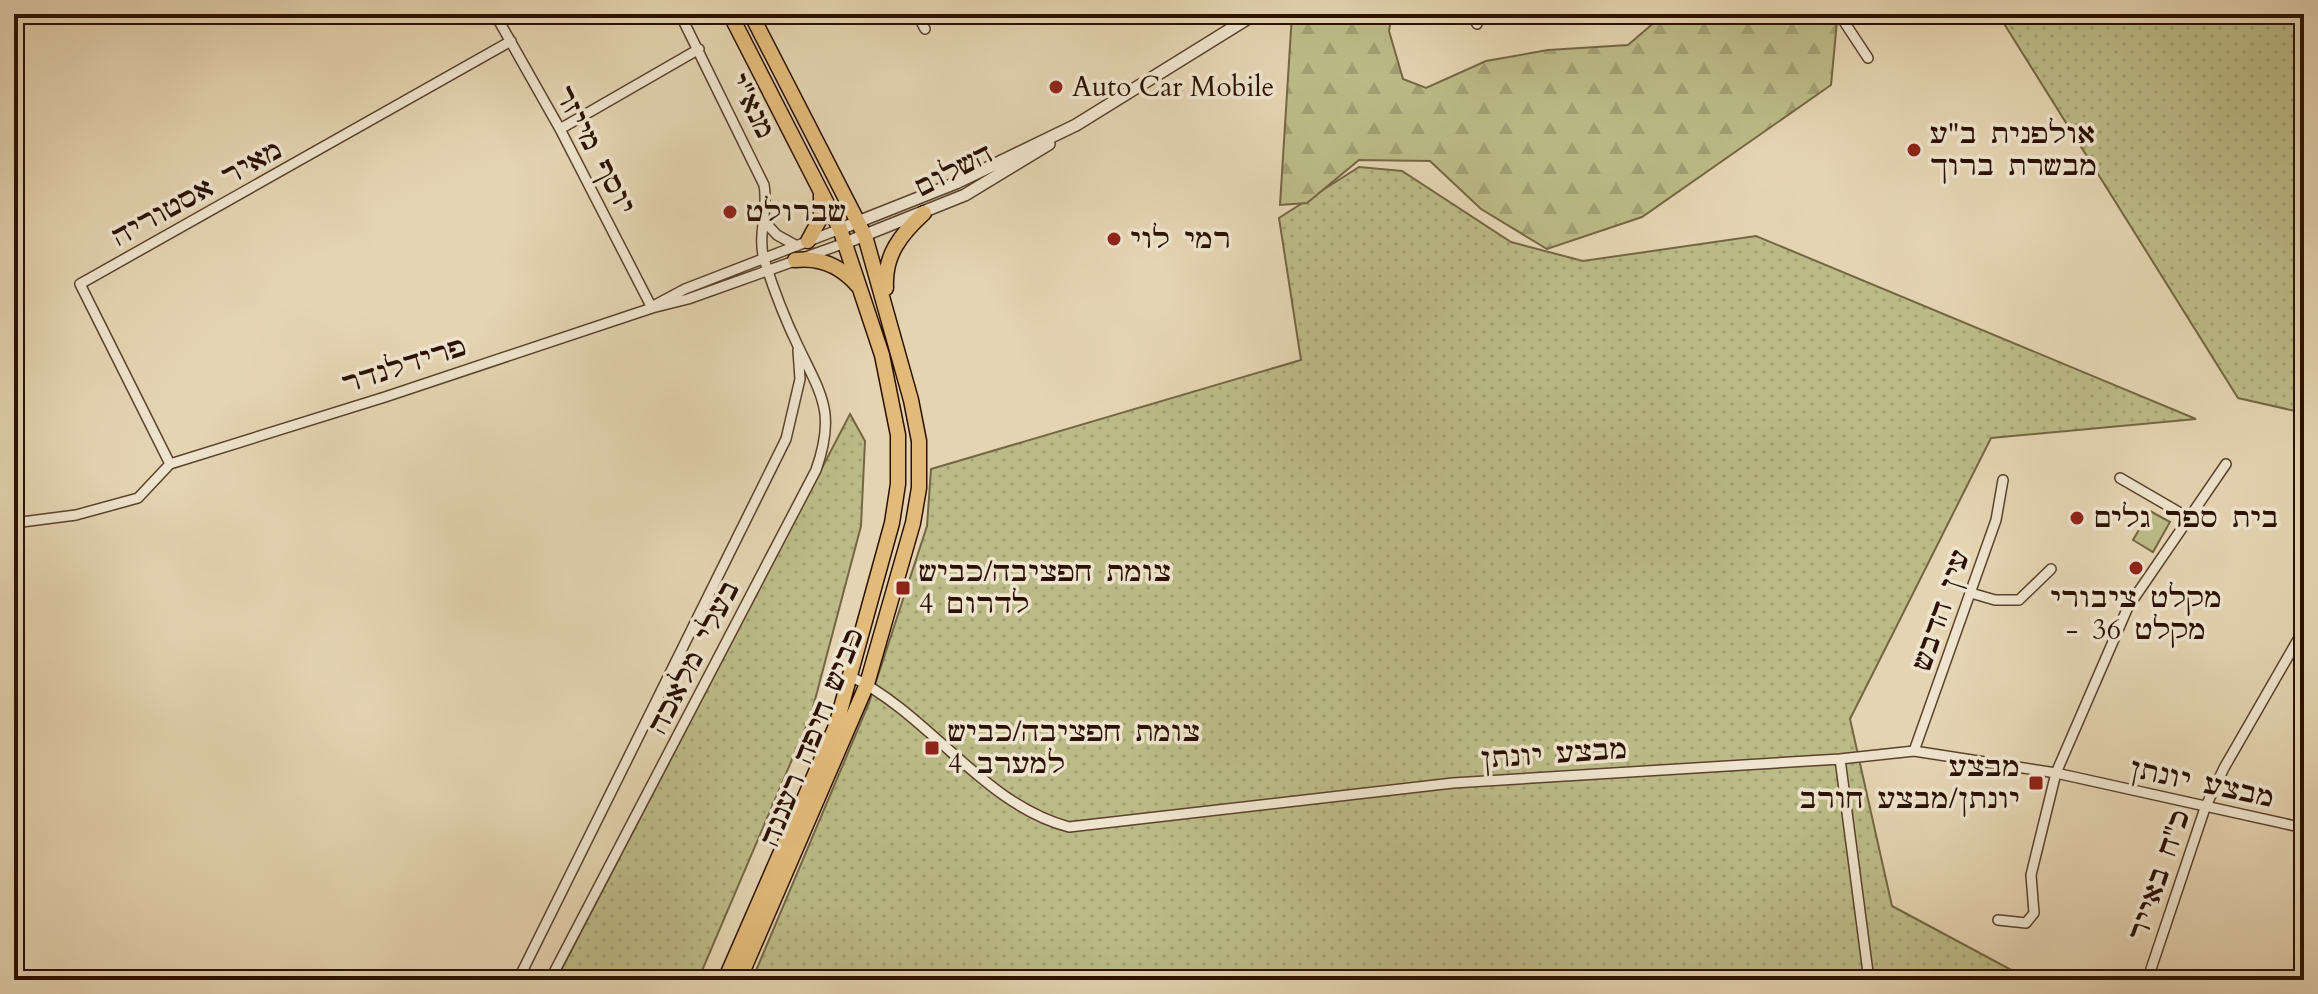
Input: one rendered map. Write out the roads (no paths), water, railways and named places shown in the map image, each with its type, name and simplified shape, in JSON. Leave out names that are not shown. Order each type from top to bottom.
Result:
[{"type":"highway","name":"כביש חיפה רעננה","points":[[725,980],[836,726],[892,523],[898,484],[898,435],[882,355],[843,236],[730,14]]},
{"type":"highway","name":"כביש חיפה רעננה","points":[[739,980],[867,684],[913,523],[919,488],[919,441],[886,305],[865,236],[751,14]]},
{"type":"highway","points":[[820,187],[821,217],[800,249],[812,258],[838,268],[863,293]]},
{"type":"highway","points":[[886,305],[888,258],[908,227],[924,213]]},
{"type":"street","name":"יוסף מייזר","points":[[495,14],[560,129],[652,308]]},
{"type":"street","name":"מנא\"י","points":[[680,14],[758,168],[767,200],[764,258],[768,270]]},
{"type":"street","points":[[917,14],[925,29]]},
{"type":"street","name":"השלום","points":[[843,236],[865,236],[965,195],[1039,152],[1076,125],[1255,14]]},
{"type":"street","points":[[1471,14],[1477,24]]},
{"type":"street","points":[[1839,14],[1868,58]]},
{"type":"street","name":"מאיר אסטוריה","points":[[170,464],[80,284],[511,41]]},
{"type":"street","points":[[560,129],[699,49]]},
{"type":"street","name":"השלום","points":[[859,221],[956,183],[1076,125]]},
{"type":"street","name":"פרידלנדר","points":[[652,308],[685,289],[764,258],[843,236],[859,221]]},
{"type":"street","points":[[765,222],[777,235],[800,249]]},
{"type":"street","name":"פרידלנדר","points":[[170,464],[688,299],[768,270],[800,249],[843,236]]},
{"type":"street","name":"בעלי מלאכה","points":[[550,980],[816,470],[823,450],[825,409],[818,380],[798,346],[768,270]]},
{"type":"street","name":"בעלי מלאכה","points":[[518,980],[786,439],[800,379],[798,346]]},
{"type":"street","points":[[14,523],[76,515],[138,498],[170,464]]},
{"type":"street","points":[[1998,920],[2026,923],[2034,913],[2031,875],[2056,773],[2128,607],[2226,464]]},
{"type":"street","points":[[2120,478],[2189,518]]},
{"type":"street","name":"עין הדבש","points":[[1914,751],[1996,520],[2003,480]]},
{"type":"street","points":[[1971,593],[1995,600],[2019,600],[2051,569]]},
{"type":"street","name":"כ\"ח באייר","points":[[2151,969],[2205,808],[2224,768],[2304,629]]},
{"type":"street","name":"מבצע יונתן","points":[[850,676],[921,721],[1002,794],[1039,819],[1069,827],[1453,783],[1840,759],[1914,751],[2056,773],[2304,828]]},
{"type":"street","points":[[1840,759],[1869,980]]},
{"type":"place","name":"Auto Car Mobile","points":[[1056,87]]},
{"type":"place","name":"אולפנית ב\"ע מבשרת ברוך","points":[[1914,150]]},
{"type":"place","name":"שברולט","points":[[730,212]]},
{"type":"place","name":"רמי לוי","points":[[1114,239]]},
{"type":"place","name":"בית ספר גלים","points":[[2077,518]]},
{"type":"place","name":"מקלט ציבורי - מקלט 36","points":[[2136,568]]},
{"type":"place","name":"צומת חפציבה/כביש 4 לדרום","points":[[903,588]]},
{"type":"place","name":"צומת חפציבה/כביש 4 למערב","points":[[932,748]]},
{"type":"place","name":"מבצע יונתן/מבצע חורב","points":[[2036,783]]}]
